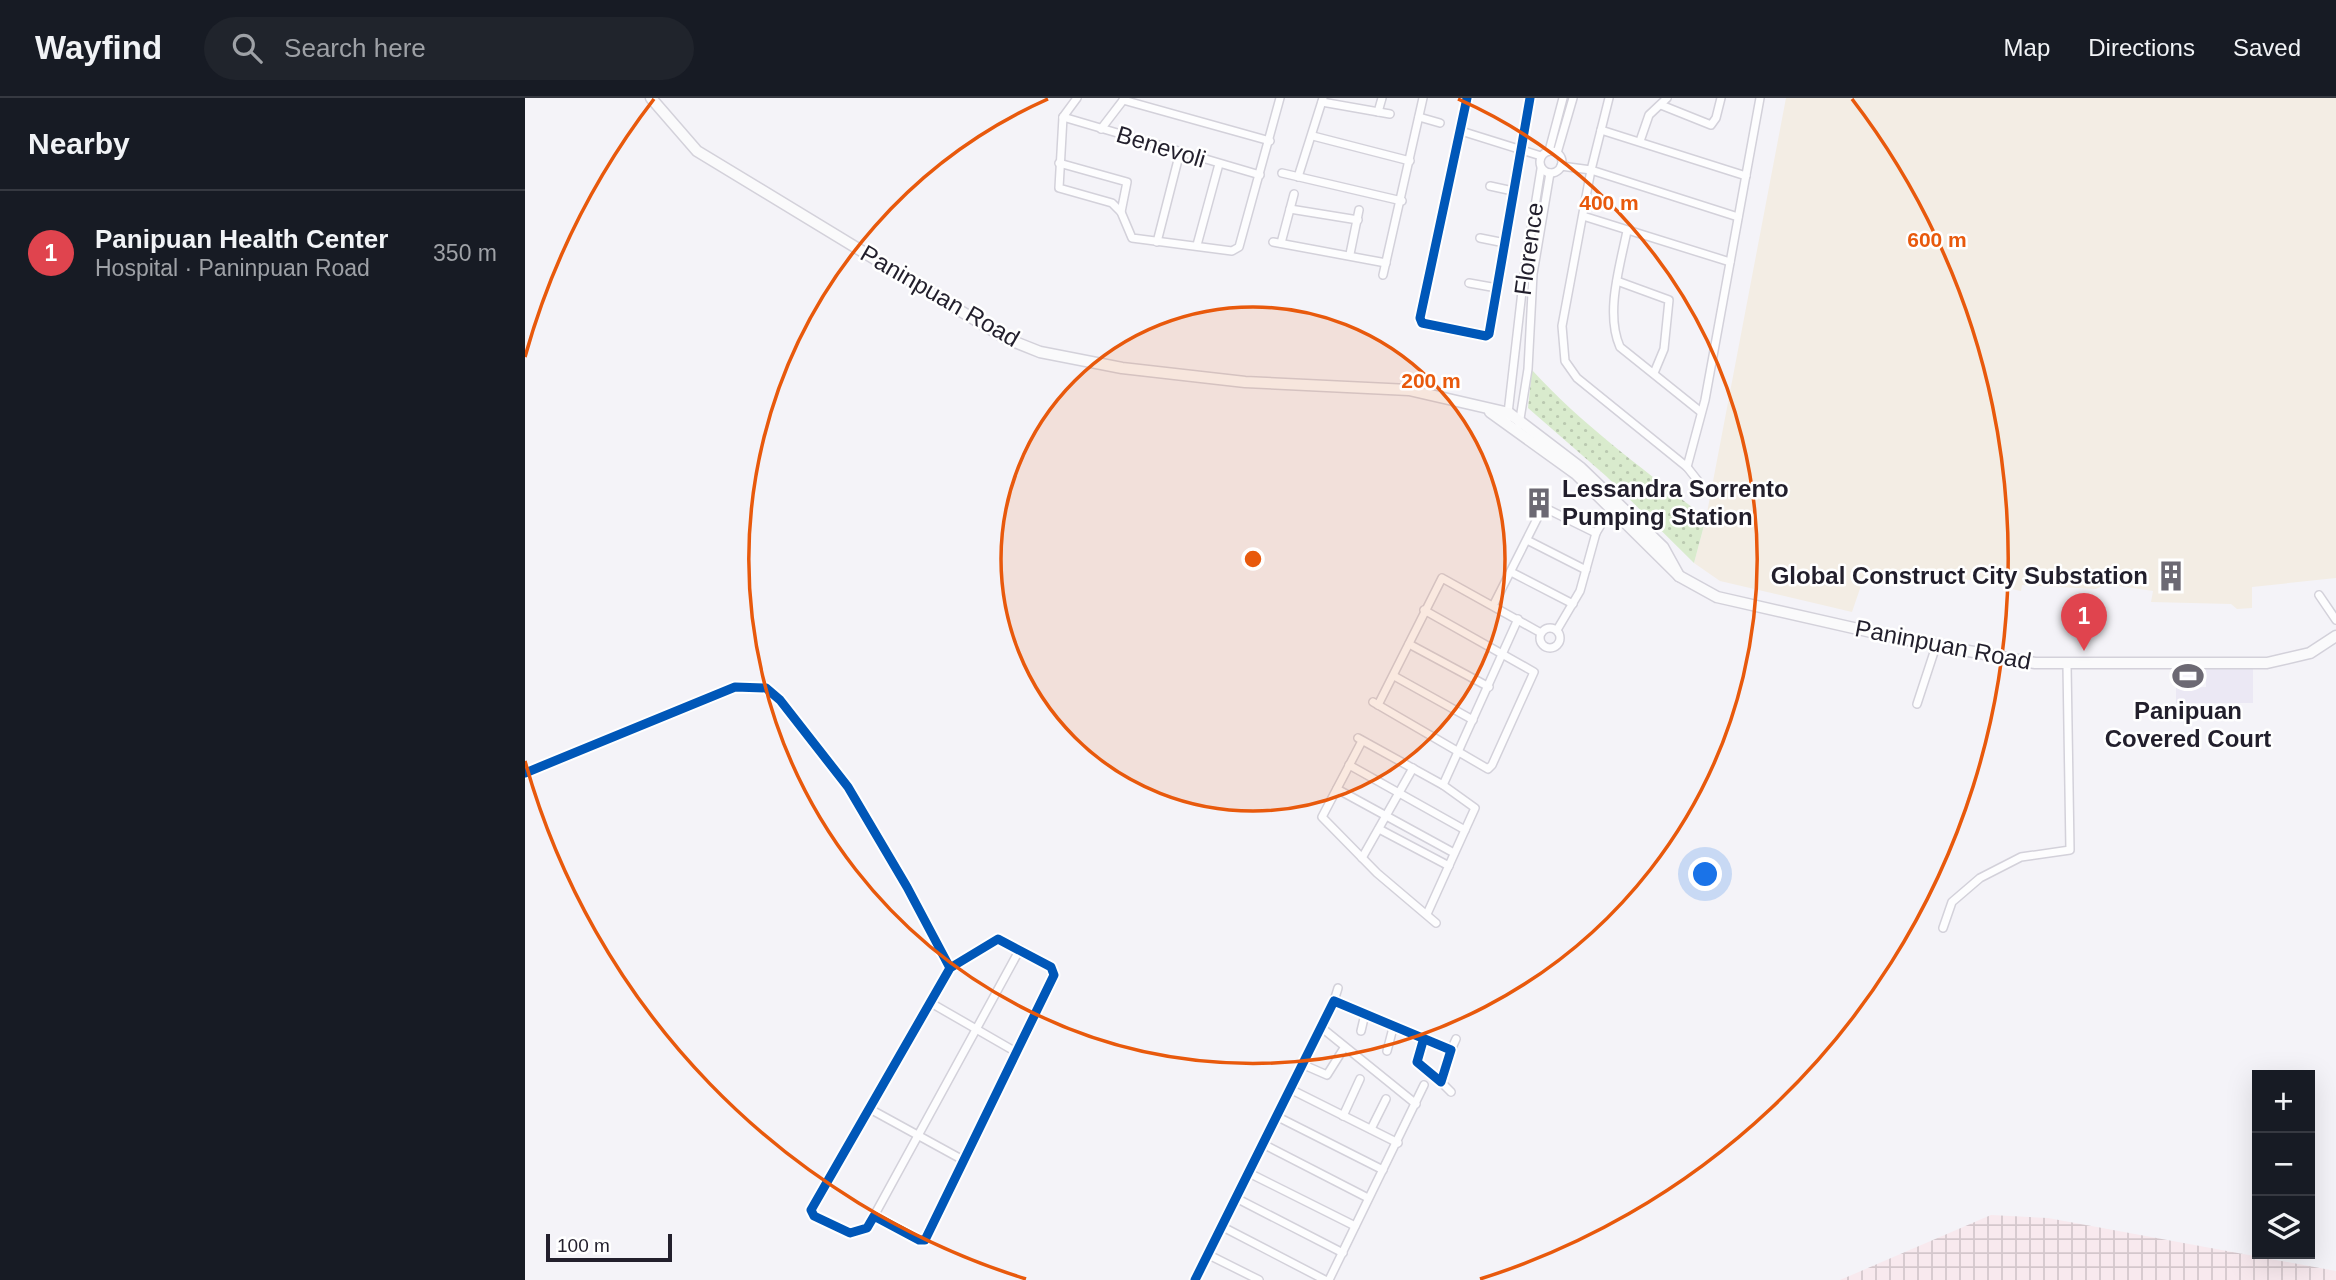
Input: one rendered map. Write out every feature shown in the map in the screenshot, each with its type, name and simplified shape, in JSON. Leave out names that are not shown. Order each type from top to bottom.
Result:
[{"type":"main road","name":"Paninpuan Road","points":[[652,98],[697,151],[1006,338],[1039,352],[1122,368],[1245,382],[1409,390],[1484,408],[1508,418],[1613,504],[1679,576],[1717,597],[1936,646],[2014,661],[2067,665],[2267,663],[2310,653],[2336,636]]},
{"type":"street","points":[[1077,98],[1063,117],[1059,188],[1112,203],[1121,212],[1132,239],[1237,250],[1270,141],[1278,98]]},
{"type":"street","points":[[1378,112],[1381,98]]},
{"type":"street","points":[[1383,275],[1402,201],[1423,98]]},
{"type":"street","points":[[1467,98],[1420,318],[1422,323],[1486,336],[1489,334],[1530,98]]},
{"type":"street","points":[[1561,166],[1553,152],[1563,98]]},
{"type":"street","points":[[1553,152],[1573,98]]},
{"type":"street","points":[[1609,98],[1591,170],[1562,326],[1565,360],[1577,379],[1686,467],[1698,481]]},
{"type":"street","points":[[1640,141],[1649,115],[1667,98]]},
{"type":"street","points":[[1661,105],[1711,125],[1716,118],[1721,98]]},
{"type":"street","points":[[1686,467],[1701,412],[1760,98]]},
{"type":"street","points":[[1101,129],[1124,99],[1270,141]]},
{"type":"street","points":[[1298,177],[1323,100],[1390,114]]},
{"type":"street","name":"Benevoli","points":[[1063,117],[1260,175]]},
{"type":"street","points":[[1419,117],[1440,123]]},
{"type":"street","points":[[1601,130],[1746,176]]},
{"type":"street","points":[[1461,131],[1541,156],[1553,152]]},
{"type":"street","points":[[1313,136],[1411,161]]},
{"type":"street","points":[[1157,242],[1180,152]]},
{"type":"street","name":"Florence","points":[[1508,418],[1524,274],[1541,156]]},
{"type":"street","points":[[1059,163],[1127,182],[1121,212]]},
{"type":"street","points":[[1197,245],[1219,164]]},
{"type":"street","points":[[1541,169],[1550,173],[1561,166],[1591,170],[1738,217]]},
{"type":"street","points":[[1282,173],[1402,201]]},
{"type":"street","name":"Florence","points":[[1519,425],[1525,389],[1532,274],[1550,173]]},
{"type":"street","points":[[1490,186],[1513,191]]},
{"type":"street","points":[[1294,194],[1277,243],[1350,254],[1386,263]]},
{"type":"street","points":[[1290,209],[1358,220]]},
{"type":"street","points":[[1350,254],[1359,209]]},
{"type":"street","points":[[1583,216],[1730,261]]},
{"type":"street","points":[[1627,231],[1614,310],[1616,339],[1620,347],[1701,412]]},
{"type":"street","points":[[1480,238],[1505,243]]},
{"type":"street","points":[[1618,281],[1660,294],[1669,300],[1664,349],[1654,373]]},
{"type":"street","points":[[1469,283],[1497,288]]},
{"type":"street","name":"Florence","points":[[1518,330],[1529,331]]},
{"type":"street","points":[[1513,387],[1525,389]]},
{"type":"street","points":[[1557,630],[1548,628],[1541,633],[1540,642],[1549,649],[1560,643],[1557,630],[1583,585],[1596,533],[1613,504]]},
{"type":"street","points":[[1494,604],[1545,507],[1596,533]]},
{"type":"street","points":[[1527,540],[1585,570]]},
{"type":"street","points":[[1511,572],[1573,604]]},
{"type":"street","points":[[1424,610],[1532,669],[1534,676],[1491,768],[1376,704],[1394,676],[1424,610],[1441,578],[1494,604],[1541,633]]},
{"type":"street","points":[[2319,595],[2336,620]]},
{"type":"street","points":[[1443,785],[1518,619]]},
{"type":"street","points":[[1409,644],[1489,687]]},
{"type":"street","points":[[1917,705],[1936,646]]},
{"type":"street","points":[[1943,928],[1952,902],[1980,878],[2021,858],[2070,850],[2067,665]]},
{"type":"street","points":[[1394,676],[1473,720]]},
{"type":"street","points":[[525,773],[735,687],[767,688],[781,700],[848,787],[907,887],[950,968]]},
{"type":"street","points":[[1322,817],[1360,739],[1475,806],[1427,914]]},
{"type":"street","points":[[1349,765],[1465,830]]},
{"type":"street","points":[[1362,858],[1413,768]]},
{"type":"street","points":[[1337,789],[1454,853]]},
{"type":"street","points":[[1315,811],[1362,858],[1436,923]]},
{"type":"street","points":[[1379,829],[1449,866]]},
{"type":"street","points":[[874,1216],[919,1240],[925,1240],[1054,975],[1051,967],[1020,949],[998,939],[950,968],[810,1213],[850,1233],[867,1228],[1020,949]]},
{"type":"street","points":[[1195,1280],[1304,1065],[1338,988]]},
{"type":"street","points":[[1334,1001],[1423,1041],[1451,1050]]},
{"type":"street","points":[[931,1003],[1016,1052]]},
{"type":"street","points":[[1361,1031],[1365,1014]]},
{"type":"street","points":[[1322,1028],[1416,1104]]},
{"type":"street","points":[[1387,1051],[1393,1028]]},
{"type":"street","points":[[1441,1082],[1455,1039]]},
{"type":"street","points":[[1423,1041],[1417,1062],[1451,1092]]},
{"type":"street","points":[[1304,1065],[1327,1075],[1344,1048]]},
{"type":"street","points":[[1343,1116],[1360,1079]]},
{"type":"street","points":[[1221,1226],[1327,1280],[1398,1143],[1424,1085]]},
{"type":"street","points":[[1291,1090],[1398,1143]]},
{"type":"street","points":[[1371,1129],[1386,1099]]},
{"type":"street","points":[[870,1109],[963,1160]]},
{"type":"street","points":[[1278,1117],[1383,1170]]},
{"type":"street","points":[[1263,1144],[1368,1198]]},
{"type":"street","points":[[1249,1173],[1356,1226]]},
{"type":"street","points":[[1236,1198],[1343,1253]]},
{"type":"street","points":[[1207,1254],[1259,1280]]},
{"type":"shaded area","points":[[1786,98],[2336,98],[2336,578],[2252,587],[2252,608],[2237,609],[2231,604],[2151,602],[2153,591],[2106,584],[2096,589],[2022,585],[2021,591],[1926,571],[1923,577],[1885,570],[1882,577],[1865,574],[1852,612],[1720,581],[1694,563],[1706,518]]},
{"type":"shaded area","points":[[2206,664],[2253,664],[2253,703],[2176,703],[2176,688],[2206,687]]},
{"type":"shaded area","points":[[1991,1215],[2048,1218],[2252,1256],[2252,1259],[2271,1259],[2336,1271],[2336,1280],[1840,1280]]},
{"type":"green space","points":[[1532,370],[1594,429],[1706,518],[1694,563],[1606,476],[1528,408]]},
{"type":"cycle path","points":[[1467,98],[1420,318],[1422,323],[1486,336],[1489,334],[1530,98]]},
{"type":"cycle path","points":[[525,773],[735,687],[766,688],[780,700],[848,787],[907,887],[950,968]]},
{"type":"cycle path","points":[[998,939],[1051,967],[1054,975],[925,1240],[919,1240],[874,1216],[867,1228],[850,1233],[814,1216],[811,1210],[950,968],[998,939]]},
{"type":"cycle path","points":[[1195,1280],[1334,1001],[1451,1050],[1441,1082],[1417,1062],[1423,1041]]},
{"type":"place","name":"Lessandra Sorrento Pumping Station","points":[[1539,503]]},
{"type":"place","name":"Global Construct City Substation","points":[[2171,576]]},
{"type":"place","name":"Panipuan Health Center","points":[[2084,651]]},
{"type":"place","name":"Panipuan Covered Court","points":[[2188,676]]}]
